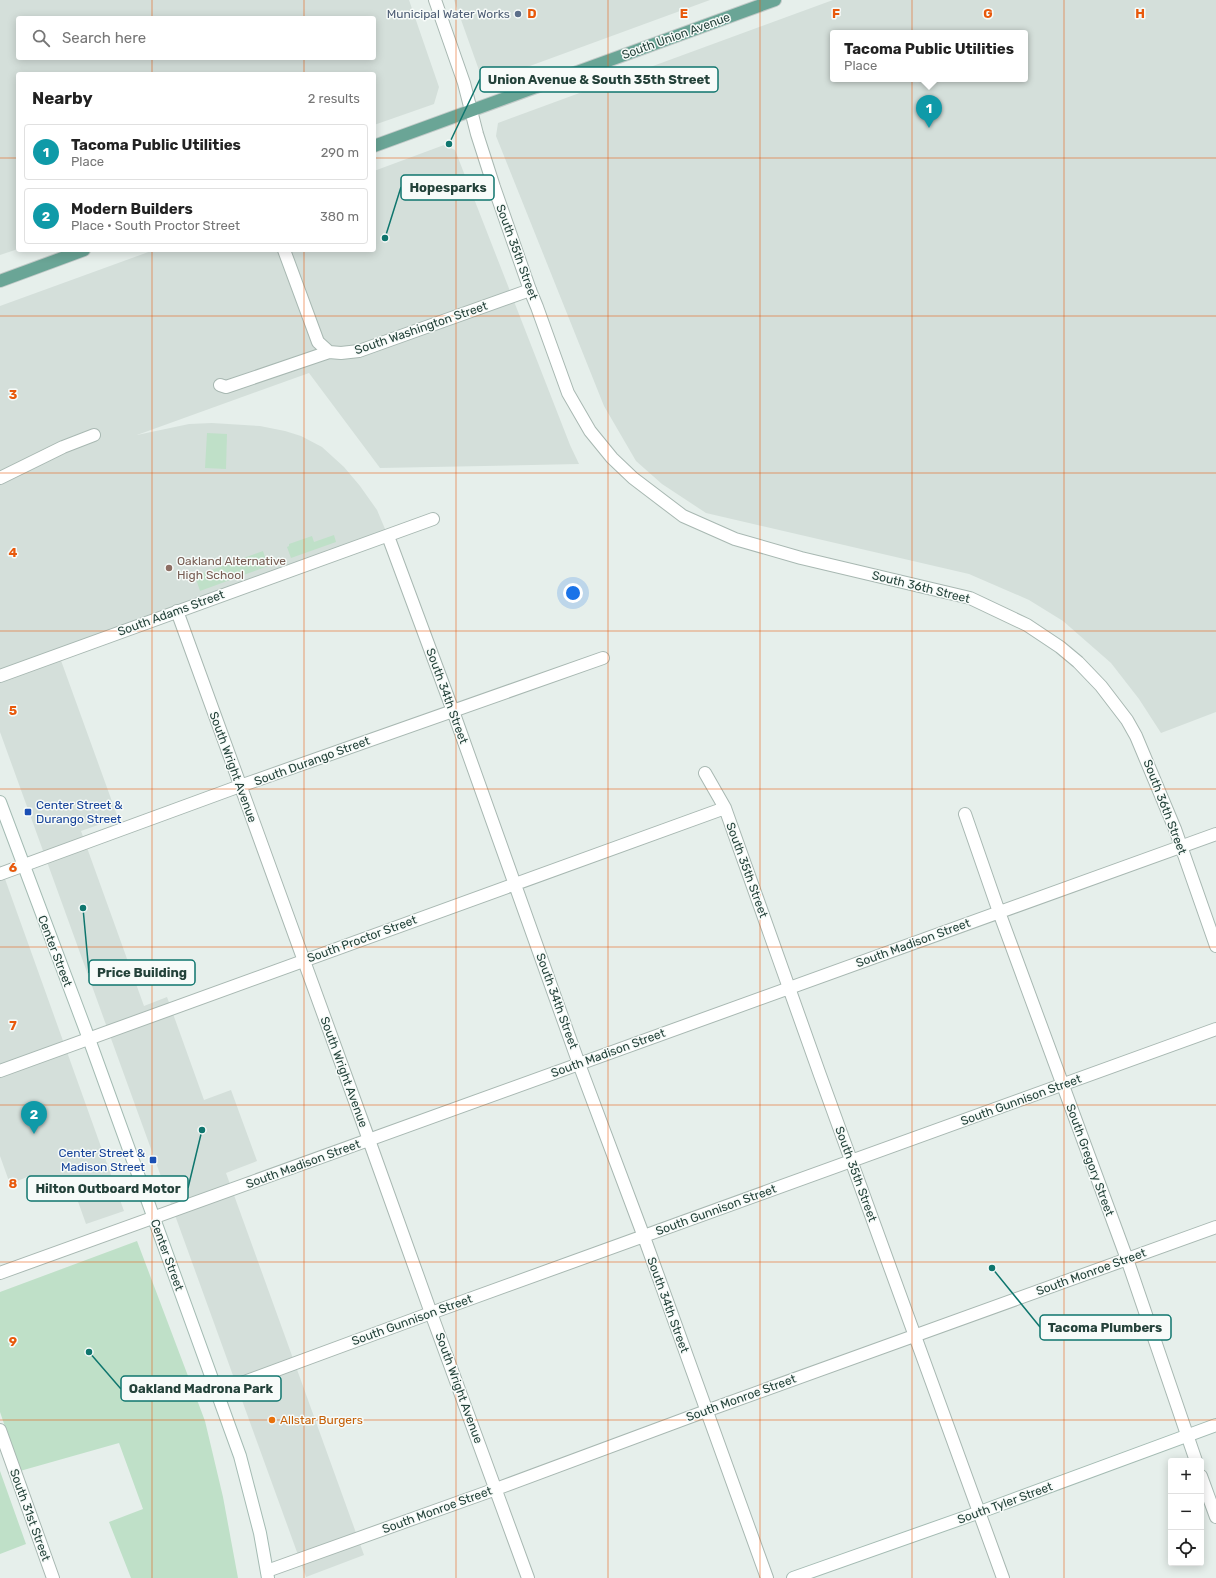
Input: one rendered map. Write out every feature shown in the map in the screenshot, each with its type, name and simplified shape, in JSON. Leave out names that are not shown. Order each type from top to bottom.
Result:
[{"type":"main road","name":"South Union Avenue","points":[[376,145],[775,0]]},
{"type":"main road","points":[[0,281],[79,252]]},
{"type":"street","name":"South 35th Street","points":[[435,0],[454,52],[477,134],[530,290],[568,392],[590,431]]},
{"type":"street","points":[[285,252],[318,342],[329,352]]},
{"type":"street","name":"South Washington Street","points":[[220,385],[226,387],[329,352],[340,353],[359,351],[530,290]]},
{"type":"street","name":"South 36th Street","points":[[590,431],[612,458],[633,478],[683,516],[735,539],[801,558],[970,598],[1027,624],[1060,647],[1087,671],[1101,686],[1127,720],[1144,753],[1181,846],[1216,946]]},
{"type":"street","points":[[0,478],[63,447],[94,436]]},
{"type":"street","name":"South Adams Street","points":[[0,676],[433,519]]},
{"type":"street","name":"South 34th Street","points":[[388,536],[453,710],[579,1064],[644,1237],[768,1578]]},
{"type":"street","name":"South Wright Avenue","points":[[177,611],[528,1578]]},
{"type":"street","name":"South Durango Street","points":[[0,874],[240,786],[603,658]]},
{"type":"street","name":"South 35th Street","points":[[705,773],[725,808],[851,1162],[916,1335],[1003,1578]]},
{"type":"street","name":"Center Street","points":[[0,802],[89,1038],[240,1456],[251,1495],[268,1574]]},
{"type":"street","name":"South Proctor Street","points":[[0,1070],[725,808]]},
{"type":"street","name":"South Gregory Street","points":[[966,814],[999,912],[1127,1259],[1195,1458]]},
{"type":"street","name":"South Madison Street","points":[[0,1273],[1216,834]]},
{"type":"street","name":"South Gunnison Street","points":[[217,1392],[1216,1029]]},
{"type":"street","name":"South Monroe Street","points":[[268,1574],[706,1411],[1216,1227]]},
{"type":"street","name":"South Tyler Street","points":[[793,1578],[1216,1426]]},
{"type":"street","name":"South 31st Street","points":[[0,1430],[53,1578]]},
{"type":"street","points":[[1204,1484],[1216,1517]]},
{"type":"shaded area","points":[[0,0],[409,0],[439,87],[434,104],[376,124],[376,72],[16,72],[16,250],[0,255]]},
{"type":"shaded area","points":[[454,0],[710,0],[497,78],[480,73]]},
{"type":"shaded area","points":[[833,0],[1216,0],[1216,712],[1161,733],[1139,699],[1111,663],[1063,621],[1029,600],[969,574],[706,513],[662,484],[636,461],[604,406],[496,136],[498,123]]},
{"type":"shaded area","points":[[444,145],[455,150],[570,445],[579,464],[380,468],[309,373],[137,435],[189,424],[212,423],[260,426],[301,436],[322,447],[344,467],[377,510],[388,536],[59,655],[118,818],[81,831],[144,1006],[167,997],[204,1100],[231,1090],[257,1161],[226,1173],[364,1555],[306,1577],[0,732],[0,306],[148,252],[376,252],[376,170]]},
{"type":"shaded area","points":[[0,865],[124,1211],[86,1224],[70,1179],[33,1192],[27,1177],[10,1184],[0,1156]]},
{"type":"green space","points":[[207,433],[227,434],[226,469],[205,468]]},
{"type":"green space","points":[[334,535],[336,542],[291,558],[287,547],[289,544],[312,536],[314,542]]},
{"type":"green space","points":[[263,551],[268,566],[200,591],[195,576]]},
{"type":"green space","points":[[137,1241],[205,1421],[223,1497],[238,1578],[131,1578],[109,1522],[143,1509],[119,1443],[20,1471],[0,1412],[0,1292]]},
{"type":"green space","points":[[0,1471],[26,1544],[0,1554]]},
{"type":"place","name":"Municipal Water Works","points":[[518,14]]},
{"type":"place","name":"Tacoma Public Utilities","points":[[929,128]]},
{"type":"place","name":"Union Avenue & South 35th Street","points":[[449,144]]},
{"type":"place","name":"Hopesparks","points":[[385,238]]},
{"type":"place","name":"Oakland Alternative High School","points":[[169,568]]},
{"type":"place","name":"Center Street & Durango Street","points":[[28,812]]},
{"type":"place","name":"Price Building","points":[[83,908]]},
{"type":"place","name":"Hilton Outboard Motor","points":[[202,1130]]},
{"type":"place","name":"Modern Builders","points":[[34,1134]]},
{"type":"place","name":"Center Street & Madison Street","points":[[153,1160]]},
{"type":"place","name":"Tacoma Plumbers","points":[[992,1268]]},
{"type":"place","name":"Oakland Madrona Park","points":[[89,1352]]},
{"type":"place","name":"Allstar Burgers","points":[[272,1420]]}]
